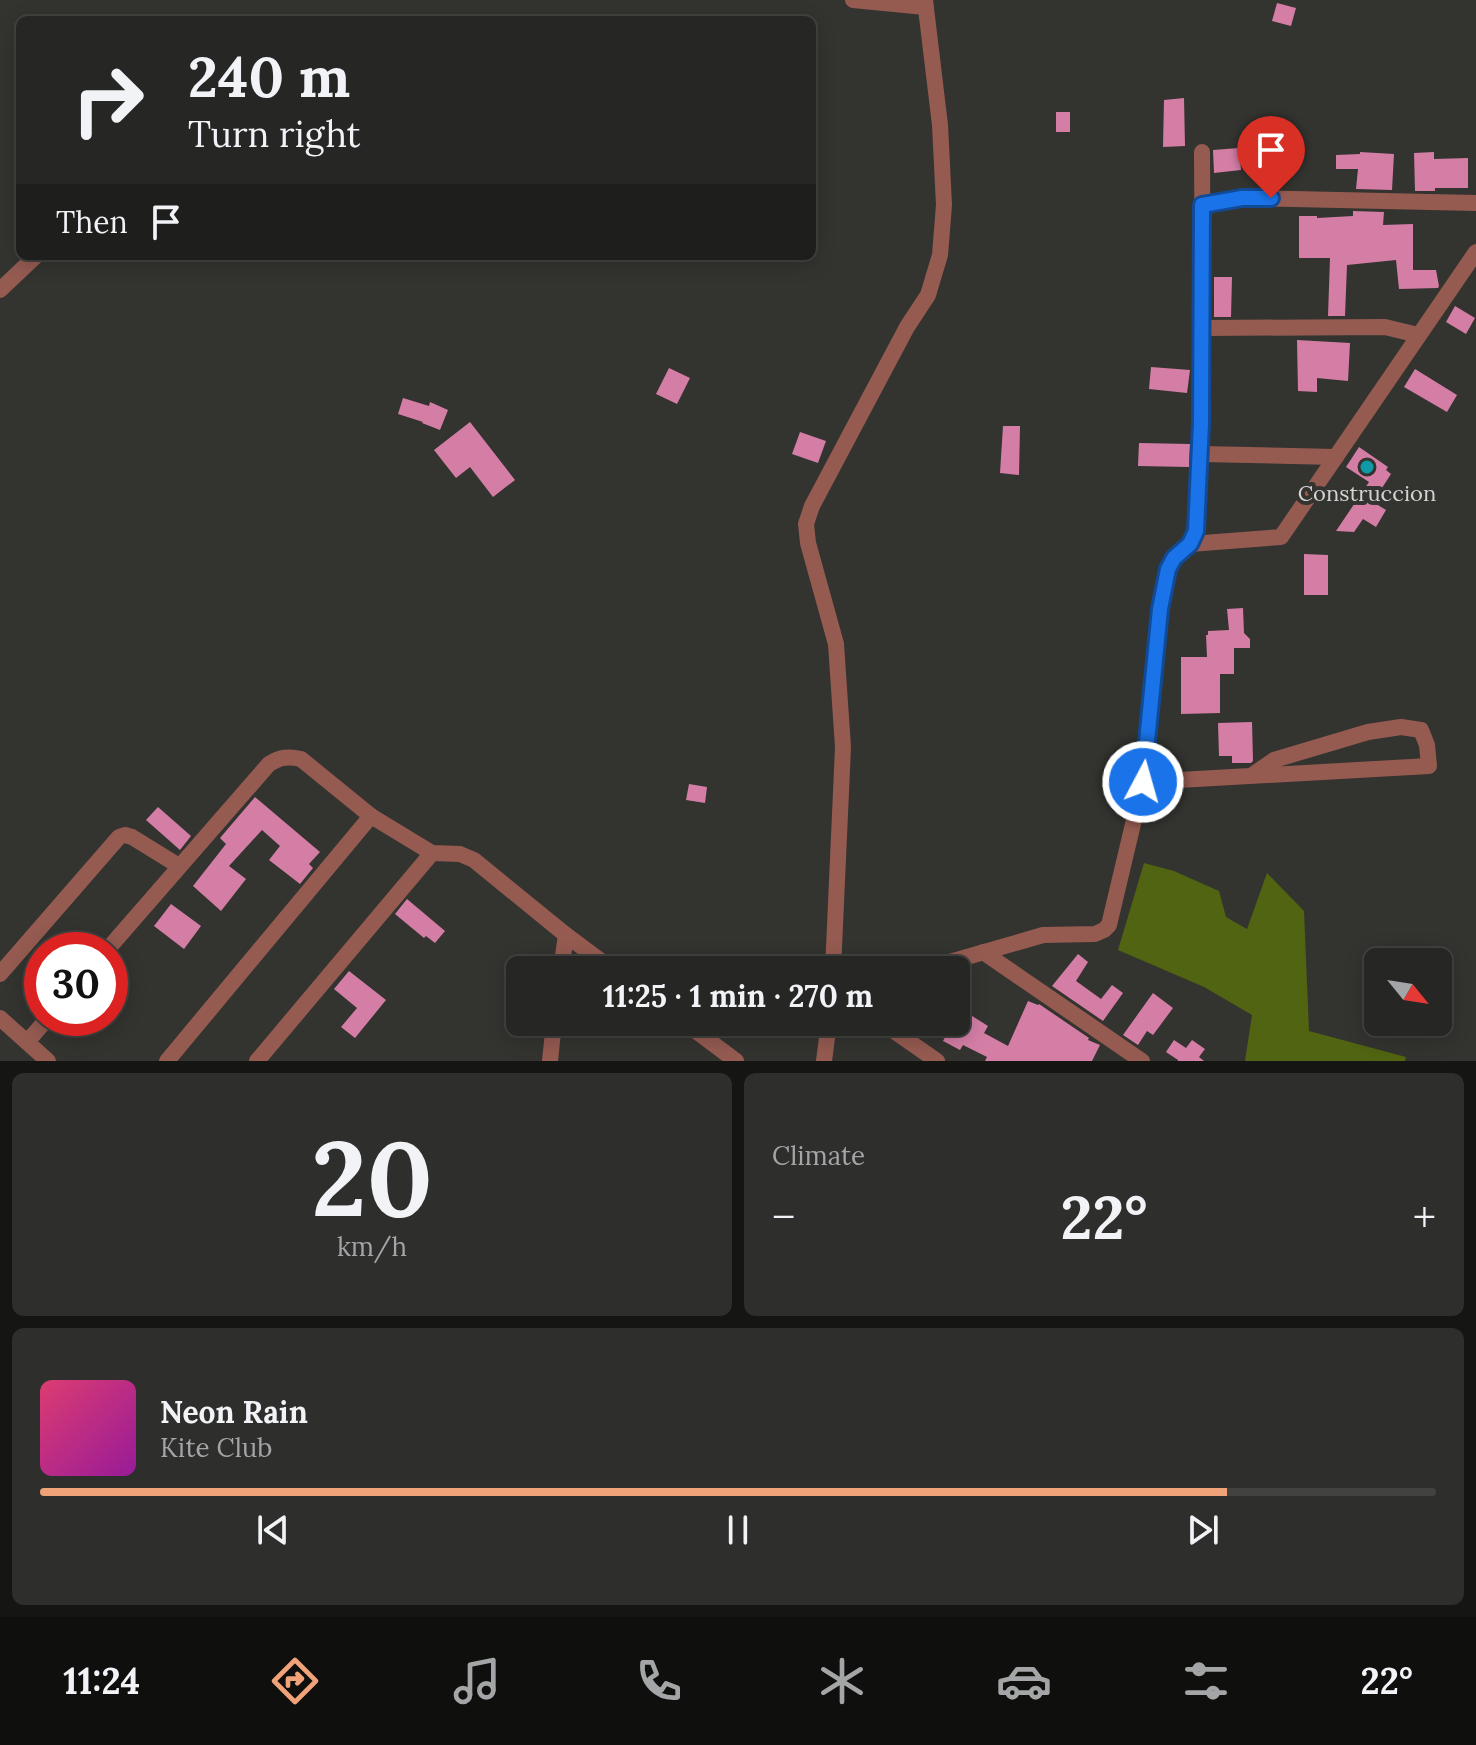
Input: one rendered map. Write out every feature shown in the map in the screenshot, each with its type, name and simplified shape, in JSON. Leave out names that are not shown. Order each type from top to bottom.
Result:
[{"type":"street","points":[[834,956],[843,747],[836,644],[808,543],[806,524],[834,464],[907,327],[928,295],[940,255],[944,205],[940,125],[925,4],[853,0]]},
{"type":"street","points":[[969,956],[1043,935],[1095,934],[1109,925],[1143,782],[1160,609],[1168,569],[1174,558],[1190,544],[1196,531],[1203,328],[1202,152]]},
{"type":"street","points":[[1202,205],[1242,198],[1476,203]]},
{"type":"street","points":[[1190,544],[1281,537],[1476,252]]},
{"type":"street","points":[[0,290],[32,260]]},
{"type":"street","points":[[1203,328],[1385,327],[1418,335]]},
{"type":"street","points":[[1201,454],[1336,457]]},
{"type":"street","points":[[1143,782],[1251,776],[1429,766],[1427,745],[1421,730],[1401,727],[1368,732],[1274,760],[1251,776]]},
{"type":"street","points":[[122,932],[269,764],[290,756],[301,759],[371,816],[432,853],[460,854],[474,860],[594,956]]},
{"type":"street","points":[[167,1061],[371,816]]},
{"type":"street","points":[[0,974],[119,837],[132,837],[179,866]]},
{"type":"street","points":[[257,1061],[432,853]]},
{"type":"street","points":[[563,956],[566,935]]},
{"type":"street","points":[[983,952],[1142,1061]]},
{"type":"street","points":[[0,1018],[48,1061]]},
{"type":"street","points":[[27,1042],[32,1036]]},
{"type":"street","points":[[550,1061],[553,1036]]},
{"type":"street","points":[[703,1036],[736,1061]]},
{"type":"street","points":[[824,1061],[827,1036]]},
{"type":"street","points":[[901,1036],[937,1061]]},
{"type":"green space","points":[[1144,863],[1174,871],[1219,891],[1226,917],[1247,929],[1267,873],[1304,911],[1309,1031],[1406,1057],[1405,1061],[1245,1061],[1252,1015],[1204,987],[1118,950]]},
{"type":"building","points":[[1277,3],[1296,8],[1291,26],[1272,21]]},
{"type":"building","points":[[1184,98],[1185,146],[1163,147],[1164,100]]},
{"type":"building","points":[[1056,112],[1070,112],[1070,132],[1056,132]]},
{"type":"building","points":[[1239,148],[1241,170],[1214,173],[1213,150]]},
{"type":"building","points":[[1360,152],[1394,154],[1392,190],[1356,189],[1358,169],[1336,169],[1336,155]]},
{"type":"building","points":[[1434,152],[1434,159],[1468,158],[1468,188],[1415,191],[1414,153]]},
{"type":"building","points":[[1353,211],[1384,212],[1383,225],[1413,224],[1413,270],[1436,270],[1438,288],[1399,289],[1396,260],[1347,265],[1345,316],[1328,316],[1330,258],[1299,258],[1299,216],[1353,216]]},
{"type":"building","points":[[1214,277],[1232,277],[1231,317],[1214,317]]},
{"type":"building","points":[[1455,306],[1475,318],[1466,334],[1446,322]]},
{"type":"building","points":[[1297,340],[1350,343],[1348,381],[1317,378],[1317,392],[1298,391]]},
{"type":"building","points":[[1151,367],[1190,370],[1187,393],[1149,389]]},
{"type":"building","points":[[669,368],[690,378],[677,404],[656,394]]},
{"type":"building","points":[[1415,369],[1457,395],[1447,412],[1404,387]]},
{"type":"building","points":[[403,398],[429,406],[430,402],[448,410],[440,430],[398,414]]},
{"type":"building","points":[[470,422],[515,480],[493,497],[470,467],[456,478],[434,450]]},
{"type":"building","points":[[1003,426],[1020,426],[1019,475],[1000,473]]},
{"type":"building","points":[[800,432],[826,441],[818,463],[792,454]]},
{"type":"building","points":[[1139,443],[1190,444],[1189,467],[1138,466]]},
{"type":"building","points":[[1359,447],[1388,467],[1386,470],[1391,474],[1373,502],[1386,510],[1376,527],[1363,519],[1354,532],[1336,531],[1369,482],[1346,467]]},
{"type":"building","points":[[1304,554],[1328,555],[1328,595],[1304,595]]},
{"type":"building","points":[[1243,608],[1244,633],[1250,639],[1250,648],[1234,648],[1234,674],[1220,674],[1220,713],[1181,714],[1181,657],[1207,657],[1208,631],[1229,630],[1227,609]]},
{"type":"building","points":[[1252,722],[1253,761],[1232,763],[1232,756],[1219,756],[1218,723]]},
{"type":"building","points":[[689,784],[707,787],[705,803],[686,800]]},
{"type":"building","points":[[255,797],[320,852],[309,864],[313,868],[300,884],[269,860],[280,846],[262,830],[229,866],[246,879],[221,911],[193,886],[226,844],[220,838]]},
{"type":"building","points":[[158,807],[191,836],[180,850],[146,820]]},
{"type":"building","points":[[407,899],[445,931],[435,943],[426,936],[424,938],[395,914]]},
{"type":"building","points":[[171,904],[201,926],[184,949],[154,926]]},
{"type":"building","points":[[1078,954],[1088,962],[1076,981],[1101,999],[1112,985],[1123,993],[1103,1021],[1052,986]]},
{"type":"building","points":[[349,971],[386,1000],[355,1038],[341,1027],[357,1008],[334,989]]},
{"type":"building","points":[[1153,993],[1173,1008],[1153,1035],[1147,1031],[1138,1045],[1123,1035]]},
{"type":"building","points":[[1028,1001],[1039,1004],[1088,1040],[1100,1045],[1092,1061],[985,1061],[987,1057],[963,1045],[960,1050],[943,1041],[946,1036],[970,1036],[970,1015],[988,1026],[984,1033],[1008,1046]]},
{"type":"building","points":[[1174,1040],[1186,1048],[1192,1040],[1205,1049],[1199,1057],[1204,1061],[1178,1061],[1166,1052]]},
{"type":"place","name":"Construccion","points":[[1367,467]]},
{"type":"route","points":[[1143,782],[1160,609],[1168,569],[1174,558],[1190,544],[1196,531],[1201,454],[1202,205],[1242,198],[1271,198]]}]
